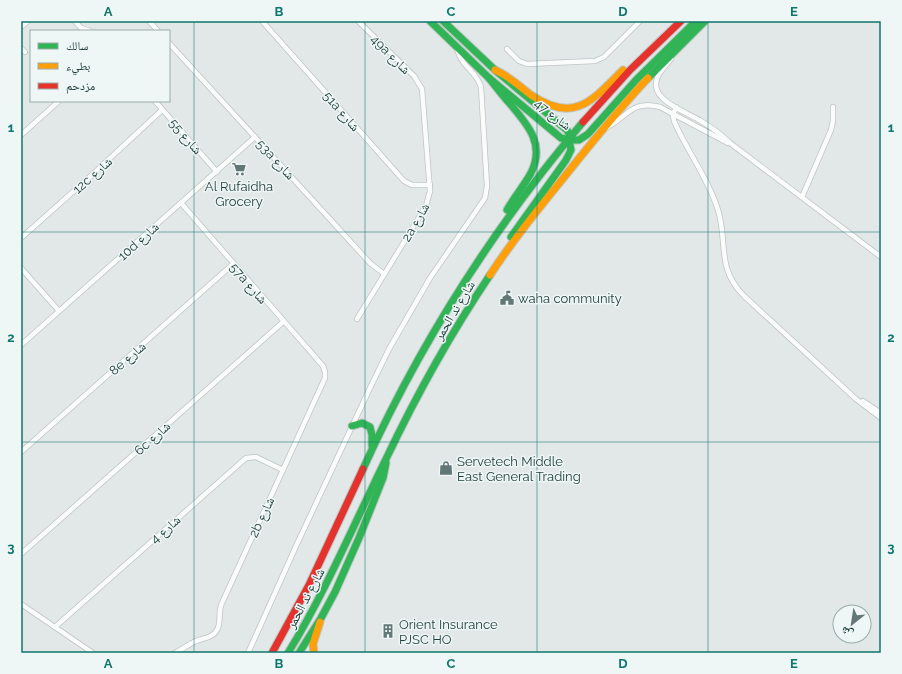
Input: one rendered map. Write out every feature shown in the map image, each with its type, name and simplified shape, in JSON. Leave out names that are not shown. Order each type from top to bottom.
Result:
[{"type":"main road","name":"شارع 47","points":[[430,21],[489,78],[561,138],[568,140],[569,134],[566,130],[495,70],[443,21]]},
{"type":"main road","points":[[482,286],[490,269],[526,215],[566,160],[571,150],[568,140],[579,140],[588,134],[636,80],[696,21]]},
{"type":"main road","name":"شارع ند الحمر","points":[[288,653],[321,597],[386,458],[457,326],[482,286],[534,214],[602,130],[640,87],[705,21]]},
{"type":"main road","name":"شارع ند الحمر","points":[[272,653],[296,612],[317,571],[372,450],[407,378],[436,326],[500,227],[532,184],[623,76],[678,22]]},
{"type":"main road","points":[[495,70],[503,74],[544,104],[556,108],[569,109],[588,103],[596,98],[640,54],[650,50]]},
{"type":"main road","points":[[489,78],[528,124],[532,131],[536,145],[536,156],[531,173],[510,205],[500,227]]},
{"type":"main road","points":[[352,426],[360,422],[370,426],[372,434],[372,450]]},
{"type":"main road","points":[[300,653],[335,592],[359,538],[383,478],[386,469],[386,458]]},
{"type":"main road","points":[[314,653],[313,644],[321,618]]},
{"type":"street","points":[[21,27],[28,21]]},
{"type":"street","points":[[75,21],[82,28],[87,30]]},
{"type":"street","points":[[150,21],[157,30]]},
{"type":"street","name":"51a شارع","points":[[262,21],[404,181],[412,185],[430,185]]},
{"type":"street","name":"49a شارع","points":[[358,21],[414,76],[422,89]]},
{"type":"street","points":[[507,48],[519,60],[531,64],[595,61],[604,57],[640,21]]},
{"type":"street","points":[[687,39],[661,72],[656,81],[657,90],[660,94],[676,107],[700,120],[724,137],[881,257]]},
{"type":"street","name":"53a شارع","points":[[170,44],[370,262],[384,274]]},
{"type":"street","points":[[248,653],[379,368],[410,311],[441,262],[482,203],[486,192],[481,86],[477,77],[462,61],[456,47]]},
{"type":"street","name":"2a شارع","points":[[357,320],[426,206],[430,196],[422,89]]},
{"type":"street","points":[[21,135],[58,102]]},
{"type":"street","name":"شارع 55","points":[[156,102],[217,172]]},
{"type":"street","points":[[602,130],[611,125],[631,109],[638,106],[652,105],[660,107],[730,143]]},
{"type":"street","points":[[676,107],[673,115],[675,124],[705,180],[718,209],[722,228],[725,264],[732,282],[744,296],[864,406],[881,418]]},
{"type":"street","points":[[802,197],[831,130],[833,121],[833,107]]},
{"type":"street","name":"12c شارع","points":[[21,238],[162,110]]},
{"type":"street","name":"10d شارع","points":[[21,345],[255,137]]},
{"type":"street","name":"57a شارع","points":[[180,203],[319,362]]},
{"type":"street","name":"8e شارع","points":[[21,452],[233,264]]},
{"type":"street","points":[[21,268],[59,311]]},
{"type":"street","name":"6c شارع","points":[[21,554],[283,322]]},
{"type":"street","name":"2b شارع","points":[[175,653],[192,642],[209,638],[217,631],[220,606],[325,378],[323,366],[319,362]]},
{"type":"street","points":[[849,391],[881,413]]},
{"type":"street","name":"شارع 4","points":[[55,627],[246,458],[256,457],[283,470]]},
{"type":"street","points":[[21,604],[93,653]]},
{"type":"traffic: fast","points":[[430,21],[489,78],[561,138],[569,140],[567,130],[495,70],[443,21]]},
{"type":"traffic: fast","points":[[511,237],[566,160],[571,150],[569,140],[579,140],[588,134],[636,80],[696,21]]},
{"type":"traffic: fast","points":[[648,78],[705,21]]},
{"type":"traffic: fast","points":[[489,78],[529,128],[536,145],[535,163],[531,173],[507,210]]},
{"type":"traffic: fast","points":[[363,469],[409,376],[461,288],[519,203],[583,122]]},
{"type":"traffic: fast","points":[[288,653],[315,606],[397,435],[422,388],[448,342],[490,275]]},
{"type":"traffic: fast","points":[[352,426],[362,423],[370,427],[372,446]]},
{"type":"traffic: fast","points":[[299,653],[335,592],[383,478],[386,463]]},
{"type":"traffic: slow","points":[[495,70],[546,104],[559,108],[571,108],[582,105],[602,91],[623,70]]},
{"type":"traffic: slow","points":[[490,275],[546,200],[606,126],[648,78]]},
{"type":"traffic: slow","points":[[314,653],[313,644],[320,622]]},
{"type":"traffic: jam","points":[[583,122],[630,70],[681,21]]},
{"type":"traffic: jam","points":[[272,653],[309,585],[363,469]]},
{"type":"place","name":"Al Rufaidha Grocery","points":[[239,169]]},
{"type":"place","name":"waha community","points":[[507,298]]},
{"type":"place","name":"Servetech Middle East General Trading","points":[[446,468]]},
{"type":"place","name":"Orient Insurance PJSC HO","points":[[388,631]]}]
